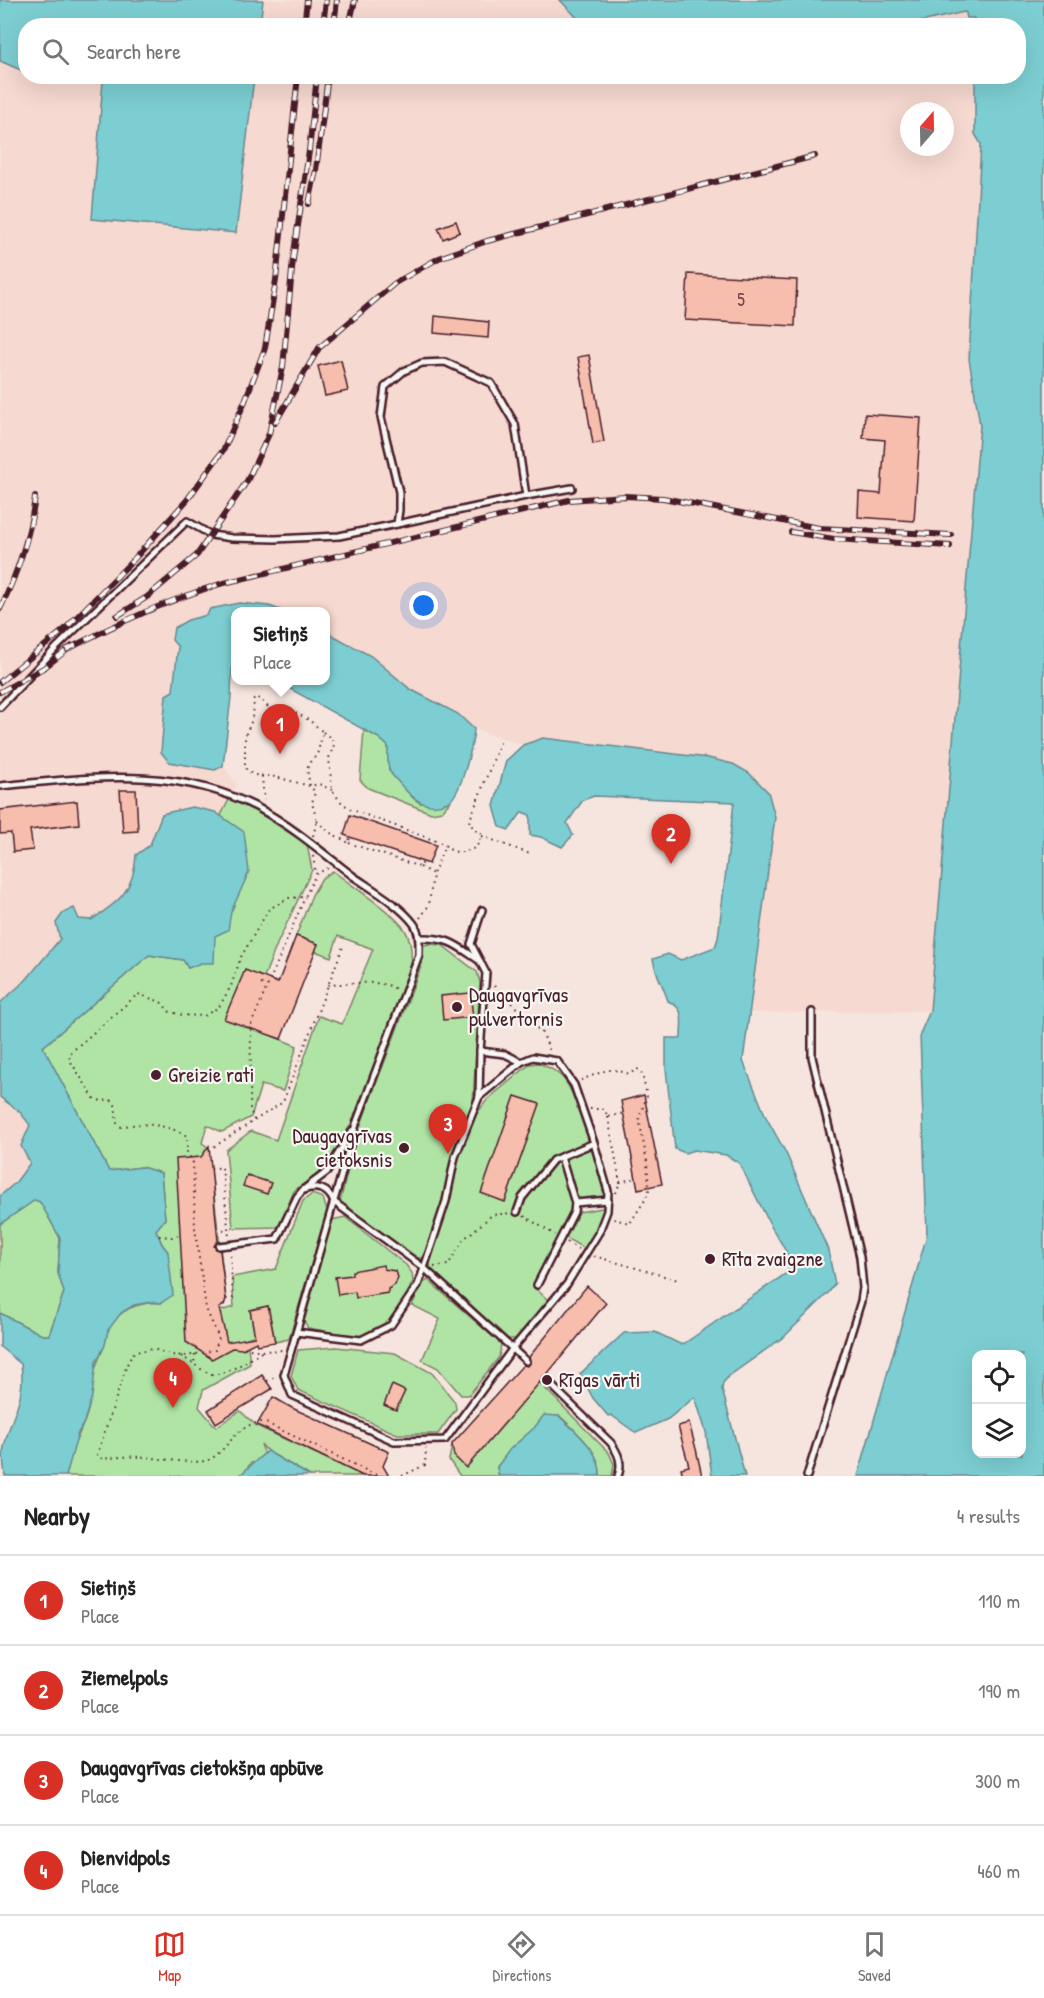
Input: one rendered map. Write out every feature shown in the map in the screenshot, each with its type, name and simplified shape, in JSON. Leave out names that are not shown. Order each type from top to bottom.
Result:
[{"type":"lane","points":[[397,524],[399,492],[381,417],[385,387],[404,371],[422,363],[445,362],[492,383],[514,424],[526,496]]},
{"type":"lane","points":[[0,707],[57,647],[187,521],[211,535],[232,538],[339,536],[572,488]]},
{"type":"lane","points":[[0,786],[82,778],[152,778],[190,782],[231,795],[261,810],[311,843],[394,905],[415,925],[419,938],[419,955],[356,1124],[284,1375],[292,1395],[394,1441],[445,1440],[513,1348],[567,1284],[599,1232],[604,1219],[608,1191],[594,1143],[574,1085],[557,1060],[533,1057],[521,1062],[479,1097]]},
{"type":"lane","points":[[296,1332],[361,1340],[391,1325],[418,1285],[446,1201],[455,1157],[479,1097],[486,973],[471,944],[482,910]]},
{"type":"lane","points":[[419,938],[438,938],[454,944],[481,962]]},
{"type":"lane","points":[[807,1476],[857,1318],[863,1288],[860,1257],[812,1057],[812,1012]]},
{"type":"lane","points":[[480,1051],[505,1054],[521,1062]]},
{"type":"lane","points":[[219,1246],[277,1239],[297,1197],[327,1172],[356,1124]]},
{"type":"lane","points":[[517,1212],[522,1198],[553,1160],[594,1143]]},
{"type":"lane","points":[[537,1285],[574,1212],[576,1203],[561,1157]]},
{"type":"lane","points":[[303,1190],[315,1186],[331,1195],[334,1202],[424,1268],[526,1361]]},
{"type":"lane","points":[[576,1203],[608,1200]]},
{"type":"lane","points":[[546,1380],[611,1443],[620,1455],[618,1476]]},
{"type":"path","points":[[332,790],[319,784],[310,786],[247,771],[245,736],[251,722],[255,697],[261,699],[265,706],[275,711],[292,712],[311,721],[332,739],[334,745],[329,758],[332,790],[339,801],[350,809],[444,844],[449,850],[460,852],[473,850],[479,844],[482,836]]},
{"type":"path","points":[[254,1121],[250,1109],[252,1079],[250,1036],[253,1021],[267,986],[316,874],[311,843],[316,821],[312,802],[315,792],[310,786],[307,769],[316,755],[322,732]]},
{"type":"path","points":[[501,740],[469,822],[482,836],[530,854]]},
{"type":"path","points":[[261,810],[264,805],[262,776]]},
{"type":"path","points":[[316,821],[329,832],[349,843],[420,867],[433,874]]},
{"type":"path","points":[[349,843],[350,837]]},
{"type":"path","points":[[415,925],[429,905],[433,874],[445,847]]},
{"type":"path","points":[[420,867],[423,862]]},
{"type":"path","points":[[316,874],[337,863]]},
{"type":"path","points":[[305,897],[288,898],[269,909],[241,957],[231,986],[219,1007],[204,1016],[183,1015],[170,1012],[161,1002],[138,994],[70,1053],[69,1059],[94,1098],[101,1101],[111,1100],[116,1105],[117,1123],[120,1127],[136,1124],[160,1126],[187,1136],[187,1152],[193,1163],[195,1228],[206,1309],[219,1338],[215,1350],[195,1354],[172,1355],[153,1349],[134,1352],[128,1362],[97,1455],[102,1459],[141,1457],[207,1461],[238,1432],[255,1423],[264,1422],[382,1476]]},
{"type":"path","points":[[209,1150],[283,1102],[344,944]]},
{"type":"path","points":[[486,973],[493,985],[543,1034],[550,1053],[557,1060]]},
{"type":"path","points":[[327,985],[376,983],[394,987],[403,998]]},
{"type":"path","points":[[261,984],[267,986]]},
{"type":"path","points":[[247,1018],[253,1021]]},
{"type":"path","points":[[574,1085],[607,1070],[630,1074],[639,1069],[645,1085],[647,1096],[639,1118],[647,1162],[649,1190],[630,1223],[617,1219],[604,1219]]},
{"type":"path","points":[[582,1109],[604,1109],[608,1117],[620,1182],[636,1178]]},
{"type":"path","points":[[608,1117],[624,1113]]},
{"type":"path","points":[[211,1169],[222,1167],[233,1298],[226,1299]]},
{"type":"path","points":[[424,1268],[448,1265],[464,1239],[492,1215],[517,1212],[556,1236]]},
{"type":"path","points":[[217,1231],[228,1229]]},
{"type":"path","points":[[159,1236],[172,1238],[179,1235]]},
{"type":"path","points":[[566,1242],[586,1254],[678,1280]]},
{"type":"path","points":[[244,1348],[263,1351],[291,1349]]},
{"type":"path","points":[[181,1356],[211,1374],[233,1369],[263,1351]]},
{"type":"path","points":[[194,1364],[195,1354]]},
{"type":"path","points":[[402,1476],[425,1465],[427,1441]]},
{"type":"shaded area","points":[[263,0],[560,0],[577,18],[261,18]]},
{"type":"shaded area","points":[[964,12],[974,18],[938,18]]},
{"type":"shaded area","points":[[0,61],[18,68],[18,84],[106,84],[235,233],[253,84],[975,84],[975,134],[981,144],[980,425],[930,1011],[749,1013],[775,817],[578,743],[543,738],[523,745],[474,729],[458,714],[410,689],[371,656],[330,634],[330,607],[231,607],[231,613],[188,620],[178,647],[173,691],[166,696],[161,752],[169,762],[214,770],[223,766],[237,784],[221,815],[215,812],[162,814],[150,845],[136,855],[135,873],[129,887],[111,906],[91,920],[79,919],[56,923],[60,939],[26,980],[0,1003]]},
{"type":"shaded area","points":[[0,1097],[20,1112],[30,1125],[21,1146],[30,1163],[16,1182],[0,1196]]},
{"type":"green space","points":[[364,730],[388,746],[389,770],[413,798],[420,803],[450,802],[442,811],[431,813],[368,788],[360,780]]},
{"type":"green space","points":[[230,798],[262,815],[307,844],[312,870],[278,942],[244,1027],[297,1046],[283,1091],[261,1085],[251,1117],[222,1132],[207,1125],[202,1143],[208,1147],[210,1160],[226,1299],[224,1305],[219,1308],[220,1311],[234,1307],[232,1277],[276,1269],[303,1201],[312,1194],[323,1198],[327,1211],[289,1339],[275,1342],[268,1306],[250,1310],[255,1335],[244,1339],[248,1346],[250,1364],[203,1390],[199,1407],[216,1427],[240,1411],[257,1426],[363,1476],[310,1476],[267,1451],[261,1444],[267,1461],[251,1463],[241,1476],[66,1476],[71,1454],[87,1414],[95,1370],[108,1331],[117,1317],[130,1308],[137,1305],[161,1303],[168,1252],[156,1230],[165,1219],[161,1173],[142,1167],[109,1171],[43,1047],[149,955],[184,960],[188,968],[201,963],[215,936],[226,828],[221,815]]},
{"type":"green space","points":[[333,871],[382,907],[405,930],[410,943],[411,967],[354,1119],[327,1166],[294,1191],[279,1227],[233,1228],[226,1150],[251,1131],[276,1140],[319,1016],[342,1024],[373,949],[338,936],[331,957],[315,951],[318,944],[296,936],[312,895],[322,878]]},
{"type":"green space","points":[[442,945],[477,972],[480,982],[473,1102],[453,1156],[443,1200],[424,1258],[415,1258],[340,1202],[356,1137],[421,966],[422,946]]},
{"type":"green space","points":[[538,1063],[562,1077],[575,1100],[605,1197],[579,1202],[577,1195],[570,1196],[572,1212],[534,1287],[549,1301],[517,1339],[508,1339],[431,1269],[429,1261],[449,1200],[458,1157],[475,1116],[487,1100],[530,1064]]},
{"type":"green space","points":[[35,1200],[40,1202],[60,1238],[58,1273],[64,1292],[49,1335],[42,1335],[0,1313],[0,1224]]},
{"type":"green space","points":[[602,1208],[605,1210],[585,1249],[566,1238],[579,1212]]},
{"type":"green space","points":[[345,1217],[406,1265],[412,1273],[413,1281],[405,1298],[388,1322],[360,1337],[308,1328],[304,1321],[332,1220]]},
{"type":"green space","points":[[428,1280],[501,1344],[499,1357],[469,1395],[461,1395],[438,1368],[422,1360],[440,1319],[412,1305],[423,1283]]},
{"type":"green space","points":[[336,1347],[395,1353],[432,1373],[455,1402],[456,1409],[438,1434],[397,1434],[298,1390],[291,1376],[298,1350]]},
{"type":"green space","points":[[523,1366],[609,1453],[614,1464],[612,1476],[600,1476],[592,1450],[560,1416],[532,1431],[517,1443],[497,1467],[499,1476],[460,1476],[449,1460],[452,1445]]},
{"type":"water","points":[[0,0],[263,0],[261,18],[18,18],[18,69],[0,61]]},
{"type":"water","points":[[560,0],[1044,0],[1044,1476],[858,1476],[927,1235],[920,1034],[930,1011],[980,425],[969,359],[981,144],[975,134],[975,84],[1026,84],[1026,18],[967,18],[966,13],[938,18],[577,18]]},
{"type":"water","points":[[103,84],[253,84],[236,233],[92,219]]},
{"type":"water","points":[[239,603],[272,607],[231,607],[231,697],[223,766],[215,770],[169,762],[161,752],[166,695],[173,691],[178,647],[172,640],[174,628],[188,620],[207,615],[210,609]]},
{"type":"water","points":[[330,634],[371,656],[410,689],[458,714],[474,729],[462,780],[453,798],[448,802],[433,806],[415,799],[391,773],[388,764],[388,746],[379,738],[283,685],[330,685]]},
{"type":"water","points":[[543,738],[708,758],[733,764],[749,773],[768,792],[775,817],[743,1061],[766,1117],[786,1153],[828,1250],[835,1284],[785,1336],[729,1376],[723,1383],[722,1389],[745,1476],[712,1476],[706,1432],[695,1397],[668,1419],[636,1433],[611,1415],[608,1416],[593,1398],[580,1374],[624,1333],[655,1332],[682,1345],[788,1272],[789,1258],[739,1163],[726,1155],[694,1150],[685,1153],[675,1149],[666,1069],[666,1038],[681,1038],[681,1016],[678,1008],[668,1001],[653,959],[668,954],[681,960],[715,947],[718,938],[734,802],[594,796],[583,800],[567,823],[573,835],[562,847],[541,837],[530,835],[530,815],[522,812],[509,830],[500,827],[494,806],[506,761],[523,745]]},
{"type":"water","points":[[192,807],[215,812],[244,832],[249,872],[231,912],[228,930],[215,936],[214,963],[201,963],[188,968],[183,960],[149,955],[43,1047],[109,1171],[142,1167],[161,1173],[165,1219],[156,1230],[168,1252],[173,1295],[161,1303],[134,1305],[121,1313],[108,1330],[105,1345],[96,1362],[92,1396],[78,1433],[66,1476],[5,1476],[4,1447],[20,1398],[22,1377],[21,1364],[0,1347],[0,1313],[42,1335],[49,1335],[64,1292],[58,1273],[60,1238],[40,1202],[35,1200],[0,1224],[0,1196],[16,1182],[30,1163],[21,1146],[30,1125],[20,1112],[0,1097],[0,1003],[26,980],[60,939],[56,923],[63,913],[74,908],[79,919],[91,920],[110,907],[128,887],[135,867],[136,855],[150,845],[162,814]]},
{"type":"water","points":[[544,1415],[559,1416],[580,1435],[596,1458],[600,1476],[499,1476],[497,1467],[510,1449],[534,1428]]},
{"type":"water","points":[[267,1451],[310,1476],[239,1476]]},
{"type":"building","points":[[456,221],[460,232],[443,239],[438,228]]},
{"type":"building","points":[[688,274],[797,280],[795,326],[685,320]]},
{"type":"building","points":[[435,316],[489,322],[488,338],[434,333]]},
{"type":"building","points":[[589,355],[604,442],[593,444],[578,357]]},
{"type":"building","points":[[341,360],[348,391],[325,396],[318,366]]},
{"type":"building","points":[[865,414],[921,418],[914,521],[858,517],[859,492],[881,494],[885,440],[863,438]]},
{"type":"building","points":[[120,790],[136,790],[138,831],[123,832]]},
{"type":"building","points":[[77,801],[79,824],[30,830],[33,850],[13,852],[11,833],[0,834],[0,810]]},
{"type":"building","points":[[350,815],[436,845],[429,864],[344,835]]},
{"type":"building","points":[[296,936],[318,944],[281,1039],[224,1019],[245,970],[278,983]]},
{"type":"building","name":"Daugavgrīvas pulvertornis","points":[[470,993],[473,1017],[443,1020],[441,996]]},
{"type":"building","points":[[644,1095],[662,1184],[638,1189],[621,1101]]},
{"type":"building","points":[[515,1096],[540,1104],[505,1202],[481,1193]]},
{"type":"building","points":[[209,1146],[218,1241],[214,1246],[220,1251],[226,1299],[224,1305],[219,1308],[227,1342],[255,1337],[250,1310],[268,1306],[275,1342],[257,1345],[256,1342],[242,1349],[232,1348],[212,1359],[186,1342],[176,1159],[201,1157]]},
{"type":"building","points":[[247,1175],[271,1183],[267,1194],[243,1186]]},
{"type":"building","points":[[383,1265],[384,1269],[395,1271],[398,1277],[395,1285],[388,1289],[388,1293],[356,1298],[355,1292],[338,1295],[335,1277],[352,1275],[352,1271]]},
{"type":"building","points":[[587,1286],[606,1303],[548,1373],[551,1377],[545,1375],[542,1377],[541,1381],[544,1385],[540,1382],[466,1468],[454,1456],[452,1444],[523,1365],[530,1364],[529,1357]]},
{"type":"building","points":[[262,1375],[272,1389],[216,1423],[208,1410]]},
{"type":"building","points":[[392,1385],[405,1391],[396,1410],[384,1405]]},
{"type":"building","points":[[273,1397],[389,1452],[383,1466],[389,1476],[363,1476],[257,1425]]},
{"type":"building","points":[[689,1423],[702,1476],[683,1476],[681,1468],[689,1466],[678,1426]]},
{"type":"railway","points":[[305,18],[307,0]]},
{"type":"railway","points":[[324,18],[326,0]]},
{"type":"railway","points":[[335,18],[337,0]]},
{"type":"railway","points":[[351,18],[355,0]]},
{"type":"railway","points":[[0,682],[64,630],[136,557],[187,500],[224,449],[265,348],[276,280],[297,84]]},
{"type":"railway","points":[[117,616],[147,597],[197,555],[247,481],[269,434],[283,367],[293,259],[316,84]]},
{"type":"railway","points":[[309,204],[316,170],[327,84]]},
{"type":"railway","points":[[275,423],[319,348],[395,283],[439,258],[487,241],[815,156]]},
{"type":"railway","points":[[66,650],[142,614],[220,584],[569,500],[625,496],[663,498],[819,528],[951,535]]},
{"type":"railway","points":[[0,609],[22,554],[35,497]]},
{"type":"railway","points":[[791,532],[834,539],[950,546]]},
{"type":"railway","points":[[0,692],[45,667],[72,646]]},
{"type":"place","name":"Sietiņš","points":[[280,754]]},
{"type":"place","name":"Ziemeļpols","points":[[671,864]]},
{"type":"place","name":"Daugavgrīvas pulvertornis","points":[[457,1007]]},
{"type":"place","name":"Greizie rati","points":[[156,1075]]},
{"type":"place","name":"Daugavgrīvas cietoksnis","points":[[404,1148]]},
{"type":"place","name":"Daugavgrīvas cietokšņa apbūve","points":[[448,1154]]},
{"type":"place","name":"Rīta zvaigzne","points":[[710,1259]]},
{"type":"place","name":"Rīgas vārti","points":[[547,1380]]},
{"type":"place","name":"Dienvidpols","points":[[173,1408]]}]
